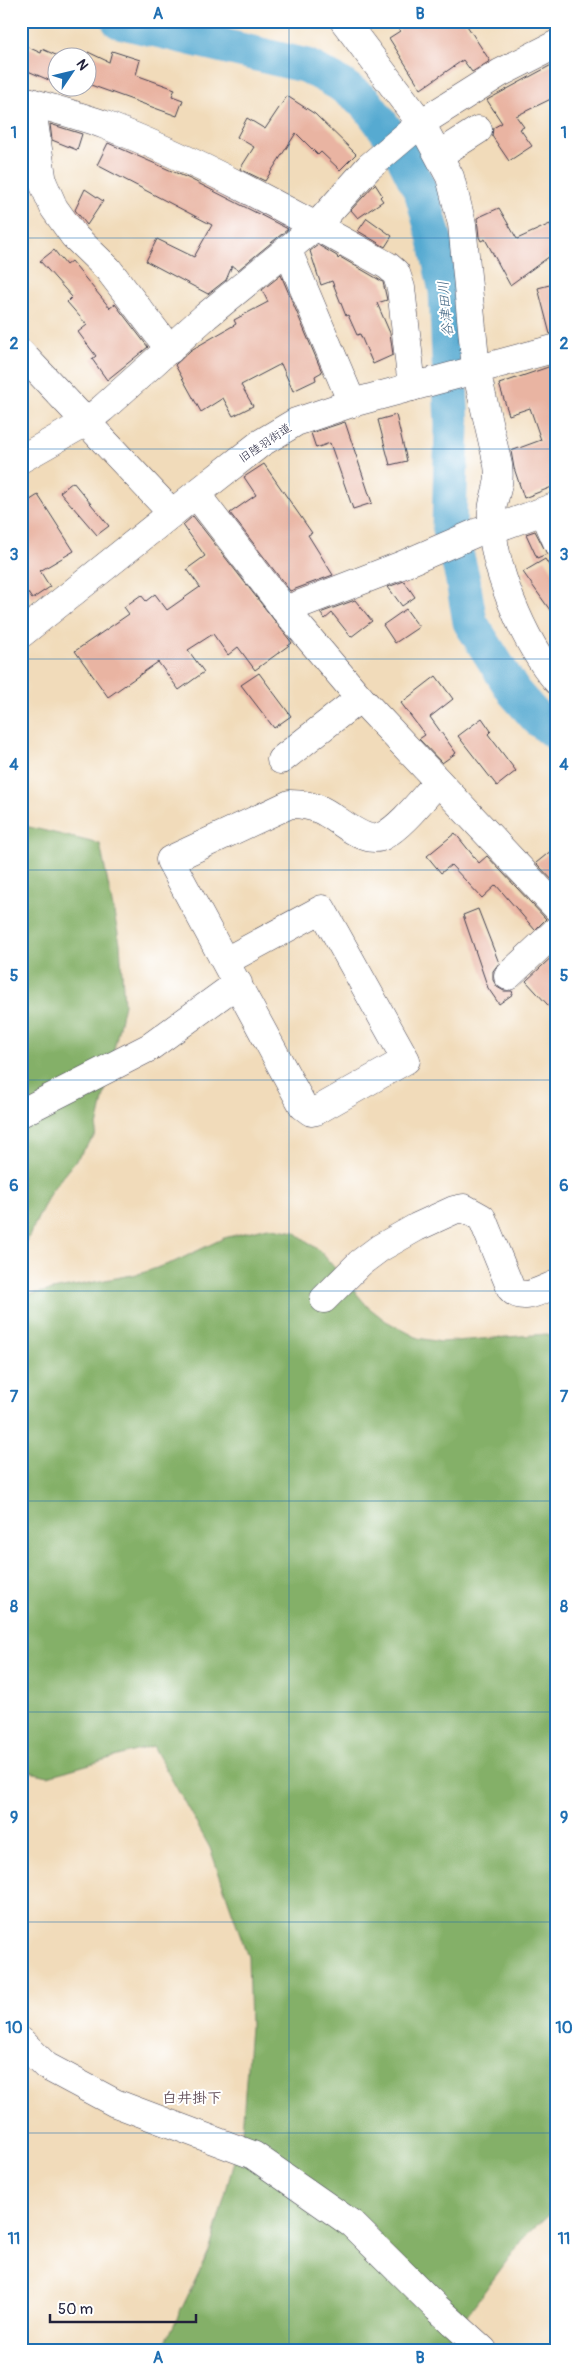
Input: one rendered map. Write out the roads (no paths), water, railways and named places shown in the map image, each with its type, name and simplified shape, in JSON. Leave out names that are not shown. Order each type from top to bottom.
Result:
[{"type":"street","points":[[344,21],[421,123],[450,177],[462,224],[471,371],[498,465],[500,480],[486,530],[494,544],[503,580],[529,640],[544,666],[557,681]]},
{"type":"street","points":[[21,459],[86,422],[170,350],[206,316],[288,251],[316,226],[369,167],[421,123],[500,73],[557,44]]},
{"type":"street","points":[[170,350],[108,269],[74,236],[54,208],[43,183],[26,100],[104,125],[224,179],[316,226],[388,266],[396,273],[401,288],[416,386]]},
{"type":"street","points":[[439,155],[478,130]]},
{"type":"street","points":[[288,251],[352,403]]},
{"type":"street","name":"旧陸羽街道","points":[[25,621],[172,514],[261,443],[296,422],[352,403],[557,348]]},
{"type":"street","points":[[21,353],[172,514]]},
{"type":"street","points":[[196,494],[285,610],[360,698],[557,908]]},
{"type":"street","points":[[285,610],[486,530],[550,509],[557,542]]},
{"type":"street","points":[[281,760],[360,698]]},
{"type":"street","points":[[21,1113],[150,1048],[232,972],[322,910],[406,1060],[316,1111],[310,1112],[303,1106],[232,972],[170,860],[290,804],[306,804],[322,810],[363,836],[374,839],[383,836],[394,827],[438,782]]},
{"type":"street","points":[[508,976],[557,930]]},
{"type":"street","points":[[324,1299],[360,1263],[380,1248],[417,1227],[454,1210],[464,1208],[482,1218],[516,1294],[524,1296],[557,1284]]},
{"type":"street","points":[[21,2040],[46,2066],[115,2103],[253,2156],[352,2224],[437,2308],[483,2350]]},
{"type":"waterway","name":"谷津田川","points":[[119,21],[307,66],[340,84],[366,103],[398,146],[422,194],[435,240],[446,291],[452,427],[449,525],[462,576],[470,622],[514,692],[537,718],[557,734]]},
{"type":"district","name":"白井掛下","points":[[192,2098]]}]
